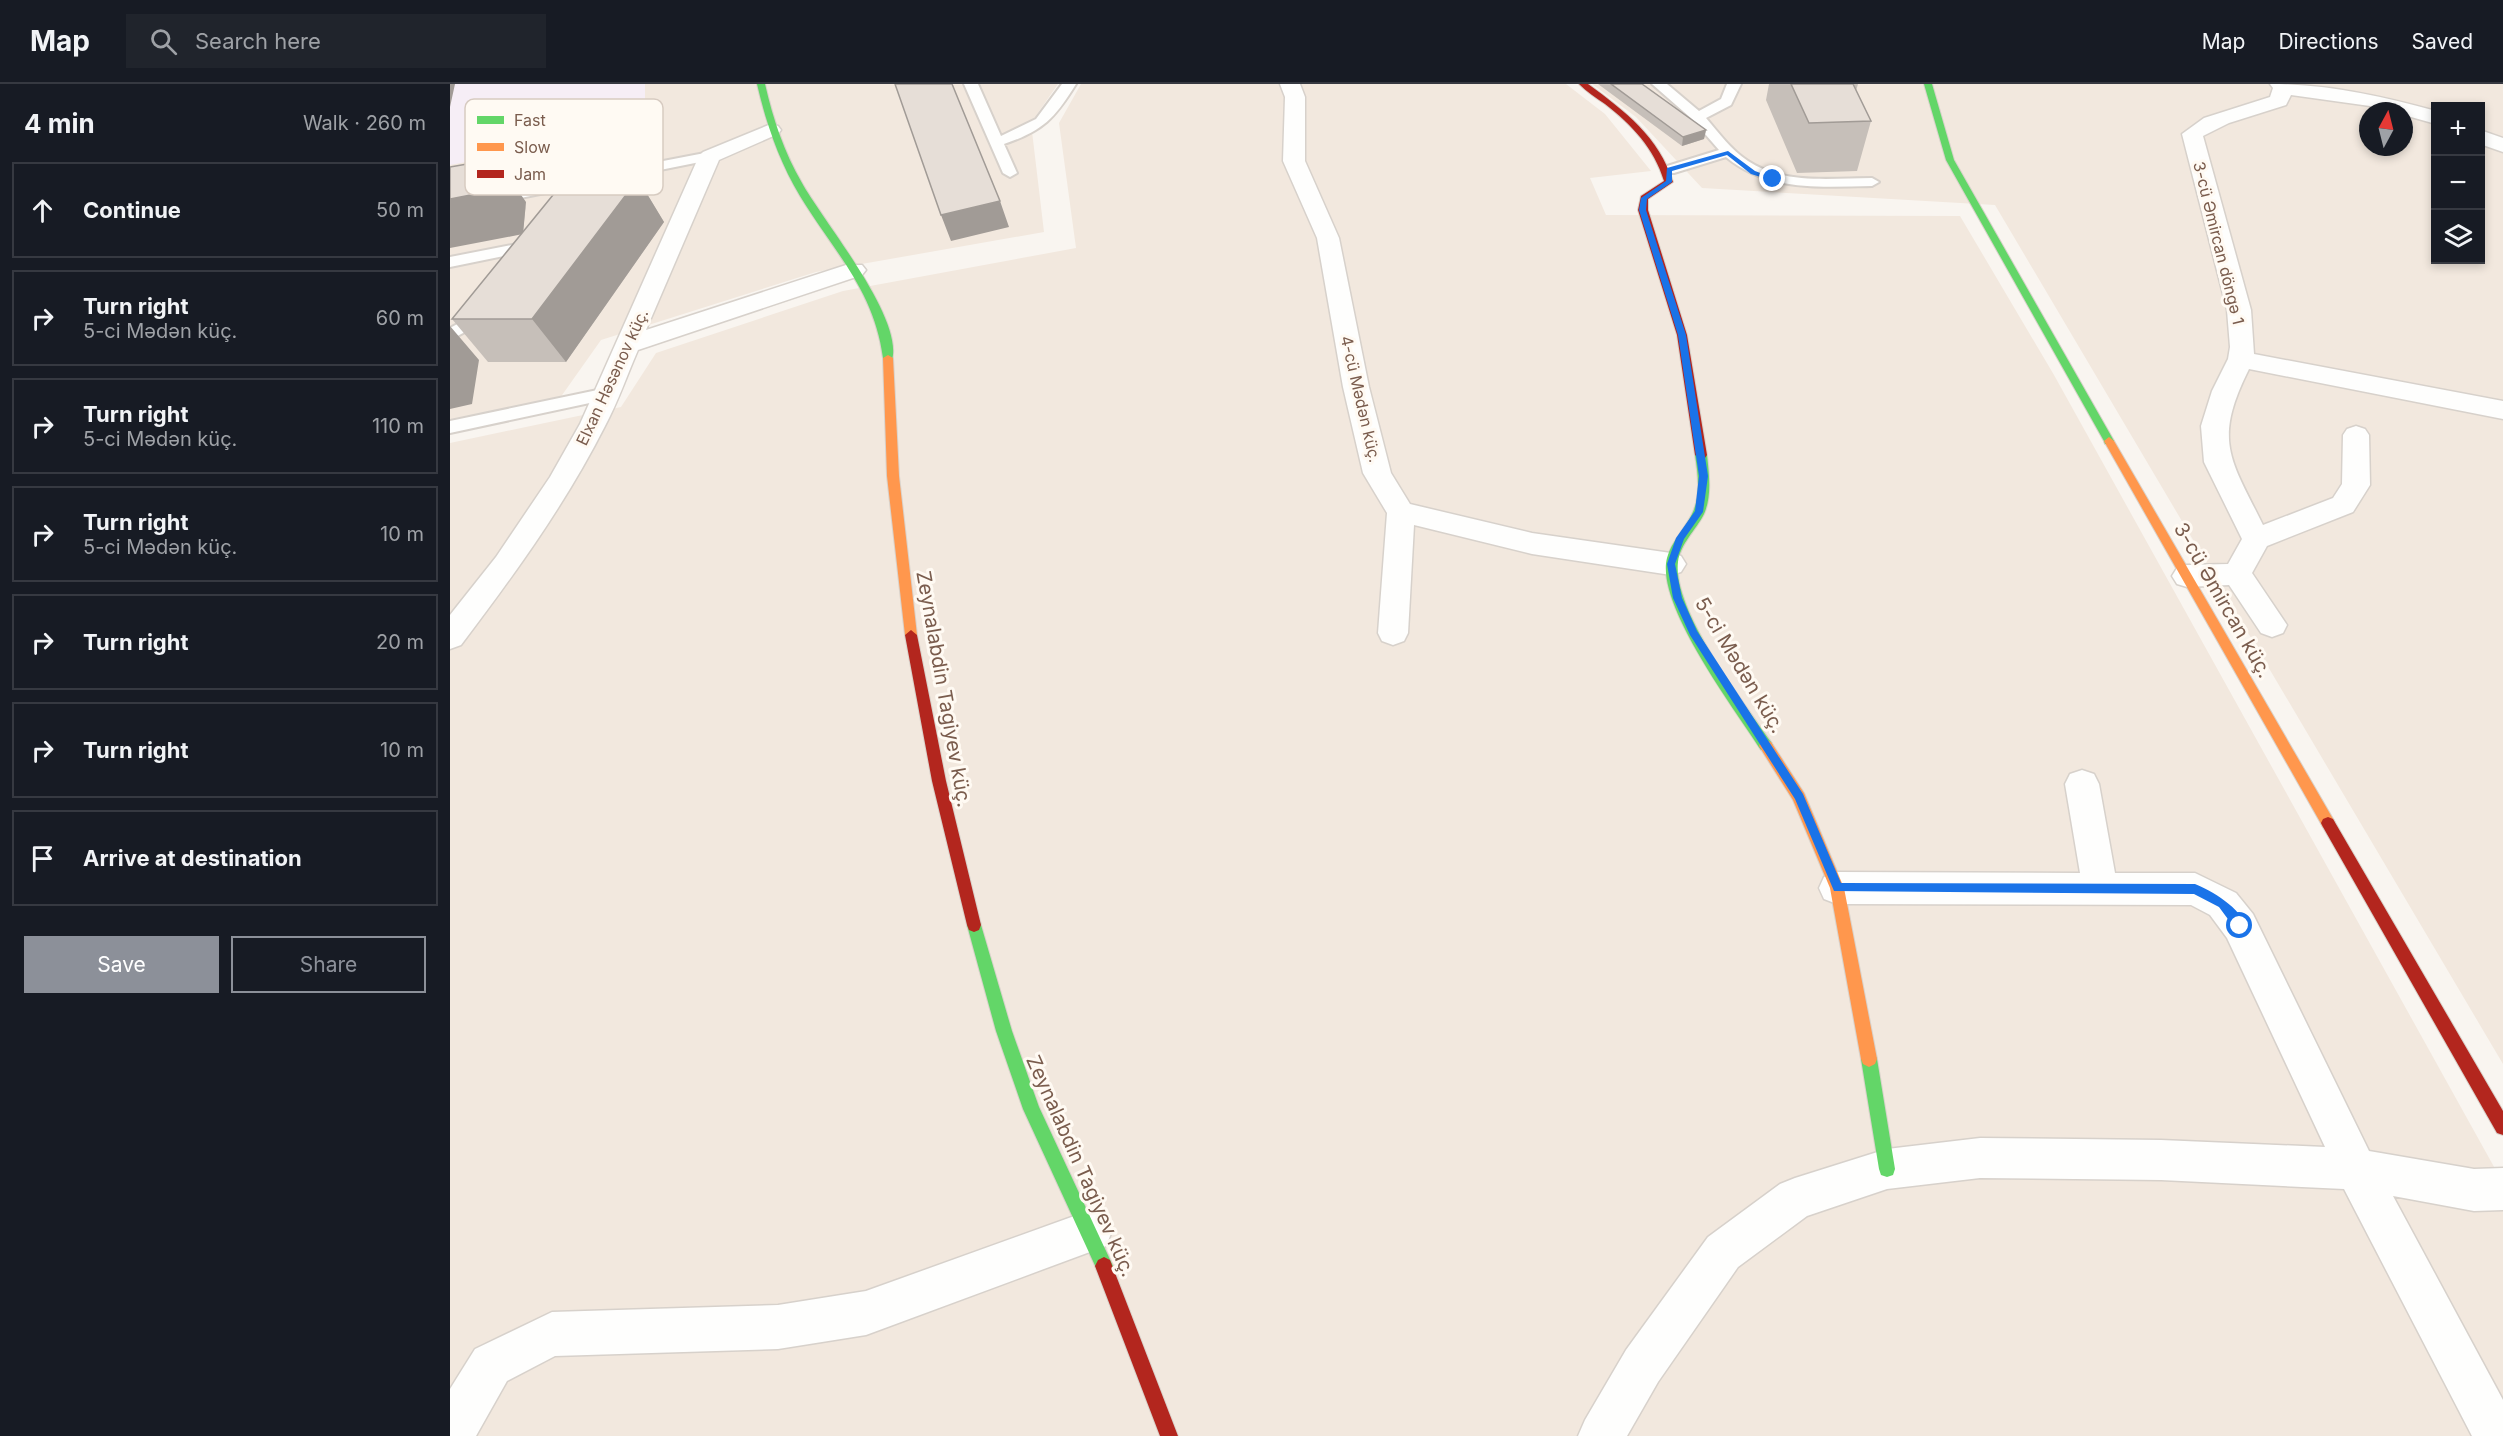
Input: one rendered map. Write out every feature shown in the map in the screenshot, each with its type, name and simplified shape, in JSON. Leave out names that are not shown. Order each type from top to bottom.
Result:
[{"type":"street","name":"Zeynalabdin Tagiyev küç.","points":[[761,84],[771,130],[801,193],[873,300],[888,350],[893,476],[911,634],[927,730],[949,835],[1012,1059],[1042,1135],[1091,1231],[1169,1436]]},
{"type":"street","name":"4-cü Mədən küç.","points":[[1290,84],[1295,96],[1294,160],[1328,238],[1356,387],[1377,473],[1401,513]]},
{"type":"street","points":[[1393,633],[1401,513],[1431,516],[1485,533],[1592,555],[1671,564],[1680,538],[1699,512],[1704,476],[1682,335],[1642,210],[1644,198],[1669,182],[1669,170],[1628,119],[1583,84]]},
{"type":"street","name":"3-cü Əmircan küç.","points":[[1928,84],[1950,160],[1960,180],[2503,1127]]},
{"type":"street","points":[[2281,86],[2372,100],[2431,117]]},
{"type":"street","name":"3-cü Əmircan döngə 1","points":[[2256,539],[2218,462],[2214,426],[2225,391],[2241,359],[2239,310],[2192,134],[2201,127],[2261,109],[2278,101],[2281,86]]},
{"type":"street","points":[[710,156],[771,130]]},
{"type":"street","points":[[2485,138],[2503,146]]},
{"type":"street","name":"Elxan Həsənov küç.","points":[[450,637],[506,565],[555,491],[607,393],[710,156]]},
{"type":"street","points":[[627,345],[854,270]]},
{"type":"street","points":[[2241,359],[2503,410]]},
{"type":"street","points":[[2237,574],[2256,539],[2343,505],[2356,485],[2356,435]]},
{"type":"street","name":"5-ci Mədən küç.","points":[[1671,564],[1677,598],[1693,632],[1799,797],[1838,888],[1887,1169]]},
{"type":"street","points":[[2187,576],[2237,574]]},
{"type":"street","points":[[2237,574],[2272,625]]},
{"type":"street","points":[[2082,784],[2100,887]]},
{"type":"street","points":[[1838,888],[2195,889],[2223,904],[2240,926],[2356,1169],[2497,1436]]},
{"type":"street","points":[[1601,1436],[1642,1366],[1723,1252],[1795,1198],[1887,1169],[1980,1158],[2161,1160],[2356,1169],[2474,1190],[2503,1189]]},
{"type":"street","points":[[453,1436],[459,1417],[491,1365],[552,1335],[778,1327],[866,1313],[1091,1231]]},
{"type":"lane","points":[[971,84],[1010,172]]},
{"type":"lane","points":[[998,141],[1026,133],[1045,121],[1069,84]]},
{"type":"lane","points":[[1659,84],[1697,116],[1728,152],[1753,173],[1773,179],[1872,182]]},
{"type":"lane","points":[[1697,116],[1720,108],[1731,98],[1734,84]]},
{"type":"lane","points":[[1669,170],[1728,152]]},
{"type":"lane","points":[[663,166],[710,156]]},
{"type":"lane","points":[[450,207],[513,195]]},
{"type":"lane","points":[[526,263],[539,244],[554,232]]},
{"type":"lane","points":[[450,262],[539,244]]},
{"type":"lane","points":[[450,334],[493,309],[499,300]]},
{"type":"lane","points":[[450,427],[607,393]]},
{"type":"shaded area","points":[[450,84],[1058,84],[1031,123],[1044,232],[816,272],[601,340],[560,398],[450,421]]},
{"type":"shaded area","points":[[450,84],[645,84],[645,99],[465,99],[465,162],[450,165]]},
{"type":"shaded area","points":[[1081,84],[1566,84],[1605,114],[1651,171],[1590,178],[1606,215],[1960,216],[2054,375],[2503,1183],[2503,1436],[450,1436],[450,443],[621,407],[656,353],[843,291],[1076,248],[1059,123]]},
{"type":"shaded area","points":[[1592,84],[2503,84],[2503,1064],[1995,205],[1702,188],[1636,117]]},
{"type":"building","points":[[895,84],[952,84],[1000,201],[941,215]]},
{"type":"building","points":[[1611,84],[1642,84],[1706,130],[1683,137]]},
{"type":"building","points":[[1791,84],[1853,84],[1871,121],[1809,123]]},
{"type":"building","points":[[465,164],[465,195],[470,195],[450,199],[450,167]]},
{"type":"building","points":[[553,195],[626,195],[532,319],[452,319]]},
{"type":"traffic: fast","points":[[761,84],[768,113],[790,169],[804,195],[868,293],[885,335],[888,358]]},
{"type":"traffic: fast","points":[[1928,84],[1950,160],[2109,441]]},
{"type":"traffic: fast","points":[[1701,455],[1703,485],[1701,508],[1674,554],[1672,579],[1691,628],[1766,746]]},
{"type":"traffic: fast","points":[[974,925],[1004,1031],[1031,1109],[1104,1266]]},
{"type":"traffic: fast","points":[[1869,1059],[1887,1169]]},
{"type":"traffic: slow","points":[[888,358],[893,476],[911,635]]},
{"type":"traffic: slow","points":[[2109,441],[2328,823]]},
{"type":"traffic: slow","points":[[1766,746],[1799,797],[1837,888],[1869,1059]]},
{"type":"traffic: jam","points":[[1583,84],[1635,126],[1657,152],[1664,166],[1669,182],[1644,198],[1643,210],[1682,335],[1701,455]]},
{"type":"traffic: jam","points":[[911,635],[939,781],[974,925]]},
{"type":"traffic: jam","points":[[2328,823],[2503,1127]]},
{"type":"traffic: jam","points":[[1104,1266],[1169,1436]]},
{"type":"route","points":[[1773,179],[1753,173],[1728,152],[1669,170],[1669,182],[1644,198],[1642,210],[1682,335],[1704,476],[1699,512],[1680,538],[1671,564],[1677,598],[1693,632],[1799,797],[1838,888],[2195,889],[2223,904],[2240,926]]}]
